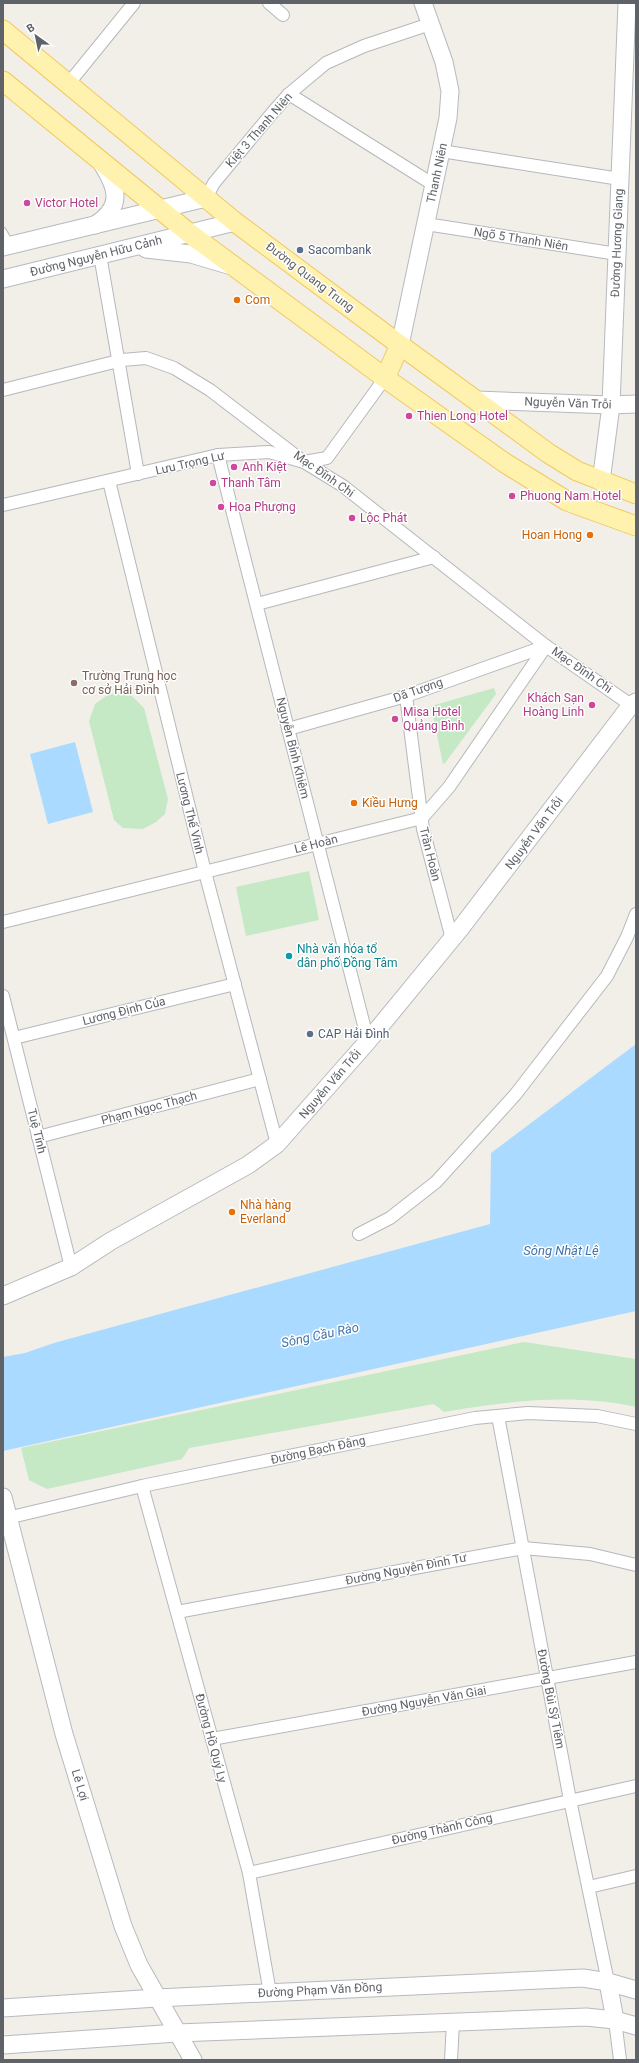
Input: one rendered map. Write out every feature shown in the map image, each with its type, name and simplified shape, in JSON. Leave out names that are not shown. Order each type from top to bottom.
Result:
[{"type":"main road","name":"Thanh Niên","points":[[400,345],[448,118],[450,92],[444,62],[423,3]]},
{"type":"main road","name":"Đường Hương Giang","points":[[601,482],[611,405],[627,3]]},
{"type":"main road","name":"Đường Quang Trung","points":[[3,30],[69,83],[235,222],[475,400],[548,453],[577,471],[601,482],[636,494]]},
{"type":"main road","points":[[3,81],[189,233],[385,378],[505,463],[567,501],[636,526]]},
{"type":"main road","points":[[94,226],[102,220],[113,207],[116,192],[109,174],[99,159]]},
{"type":"main road","points":[[6,241],[94,226],[206,198]]},
{"type":"main road","name":"Đường Nguyễn Hữu Cảnh","points":[[3,279],[235,222]]},
{"type":"main road","points":[[105,253],[134,250],[174,251],[200,255],[236,268]]},
{"type":"main road","points":[[385,378],[400,345]]},
{"type":"main road","name":"Nguyễn Văn Trỗi","points":[[475,400],[611,405],[636,404]]},
{"type":"main road","name":"Nguyễn Văn Trỗi","points":[[3,1296],[71,1267],[111,1241],[248,1165],[277,1144],[368,1041],[452,939],[634,704]]},
{"type":"main road","name":"Lê Lợi","points":[[3,1497],[5,1518],[64,1734],[120,1919],[135,1956],[157,1998],[193,2060]]},
{"type":"main road","name":"Đường Phạm Văn Đồng","points":[[3,2008],[157,1998],[583,1978],[608,1982],[636,1990]]},
{"type":"main road","points":[[608,1982],[615,2020]]},
{"type":"main road","points":[[3,2045],[177,2033],[586,2017],[615,2020],[636,2026]]},
{"type":"street","points":[[69,83],[134,3]]},
{"type":"street","points":[[269,3],[283,15]]},
{"type":"street","name":"Kiệt 3 Thanh Niên","points":[[206,198],[214,183],[289,94],[326,63],[364,46],[430,24]]},
{"type":"street","points":[[289,94],[434,185]]},
{"type":"street","points":[[441,151],[620,179]]},
{"type":"street","name":"Ngõ 5 Thanh Niên","points":[[426,224],[617,254]]},
{"type":"street","points":[[105,253],[118,360],[138,474]]},
{"type":"street","name":"Mạc Đĩnh Chi","points":[[3,390],[118,360],[146,358],[156,360],[174,368],[210,390],[304,462],[343,486],[546,646],[634,704]]},
{"type":"street","name":"Lưu Trọng Lư","points":[[3,505],[218,454],[269,452],[304,462],[327,458],[385,378]]},
{"type":"street","name":"Nguyễn Bỉnh Khiêm","points":[[218,454],[368,1041]]},
{"type":"street","name":"Lương Thế Vinh","points":[[109,481],[205,872],[277,1144]]},
{"type":"street","points":[[256,604],[434,557]]},
{"type":"street","points":[[422,818],[449,787],[546,646]]},
{"type":"street","name":"Dã Tượng","points":[[288,729],[406,696],[546,646]]},
{"type":"street","name":"Trần Hoàn","points":[[406,696],[423,829],[452,939]]},
{"type":"street","name":"Lê Hoàn","points":[[3,922],[422,818]]},
{"type":"street","points":[[359,1234],[390,1218],[436,1182],[515,1095],[607,976],[627,937],[636,914]]},
{"type":"street","name":"Lương Định Của","points":[[14,1038],[235,984]]},
{"type":"street","name":"Tuệ Tĩnh","points":[[3,996],[71,1267]]},
{"type":"street","name":"Phạm Ngọc Thạch","points":[[38,1137],[260,1079]]},
{"type":"street","name":"Đường Bạch Đằng","points":[[5,1518],[142,1486],[475,1418],[528,1413],[598,1416],[636,1424]]},
{"type":"street","name":"Đường Bùi Sỹ Tiêm","points":[[498,1416],[570,1800],[608,1982]]},
{"type":"street","name":"Đường Hồ Quý Ly","points":[[142,1486],[249,1873],[270,1993]]},
{"type":"street","name":"Đường Nguyễn Đình Tư","points":[[177,1612],[523,1548],[590,1554],[636,1565]]},
{"type":"street","name":"Đường Nguyễn Văn Giai","points":[[212,1739],[636,1662]]},
{"type":"street","name":"Đường Thành Công","points":[[249,1873],[636,1786]]},
{"type":"street","points":[[589,1886],[636,1876]]},
{"type":"street","points":[[615,2020],[620,2060]]},
{"type":"street","points":[[451,2060],[453,2023]]},
{"type":"green space","points":[[494,688],[496,694],[443,764],[431,706]]},
{"type":"green space","points":[[109,694],[130,694],[144,708],[168,799],[165,814],[156,822],[143,829],[123,828],[114,820],[89,721],[95,704]]},
{"type":"green space","points":[[309,871],[319,920],[246,936],[236,887]]},
{"type":"green space","points":[[524,1342],[636,1359],[636,1407],[588,1400],[540,1400],[444,1412],[434,1404],[189,1448],[182,1459],[47,1489],[29,1480],[21,1448]]},
{"type":"water","points":[[75,742],[93,812],[48,824],[30,754]]},
{"type":"water","name":"Sông Nhật Lệ","points":[[636,1044],[636,1311],[3,1451],[3,1357],[25,1353],[54,1343],[490,1224],[491,1153]]},
{"type":"place","name":"Victor Hotel","points":[[27,203]]},
{"type":"place","name":"Sacombank","points":[[300,250]]},
{"type":"place","name":"Com","points":[[237,300]]},
{"type":"place","name":"Thien Long Hotel","points":[[409,416]]},
{"type":"place","name":"Anh Kiệt","points":[[234,467]]},
{"type":"place","name":"Thanh Tâm","points":[[213,483]]},
{"type":"place","name":"Phuong Nam Hotel","points":[[512,496]]},
{"type":"place","name":"Hoa Phượng","points":[[221,507]]},
{"type":"place","name":"Lộc Phát","points":[[352,518]]},
{"type":"place","name":"Hoan Hong","points":[[590,535]]},
{"type":"place","name":"Trường Trung học cơ sở Hải Đình","points":[[74,683]]},
{"type":"place","name":"Khách Sạn Hoàng Linh","points":[[592,705]]},
{"type":"place","name":"Misa Hotel Quảng Bình","points":[[395,719]]},
{"type":"place","name":"Kiều Hưng","points":[[354,803]]},
{"type":"place","name":"Nhà văn hóa tổ dân phố Đồng Tâm","points":[[289,956]]},
{"type":"place","name":"CAP Hải Đình","points":[[310,1034]]},
{"type":"place","name":"Nhà hàng Everland","points":[[232,1212]]},
{"type":"water label","name":"Sông Cầu Rào","points":[[320,1335]]}]
